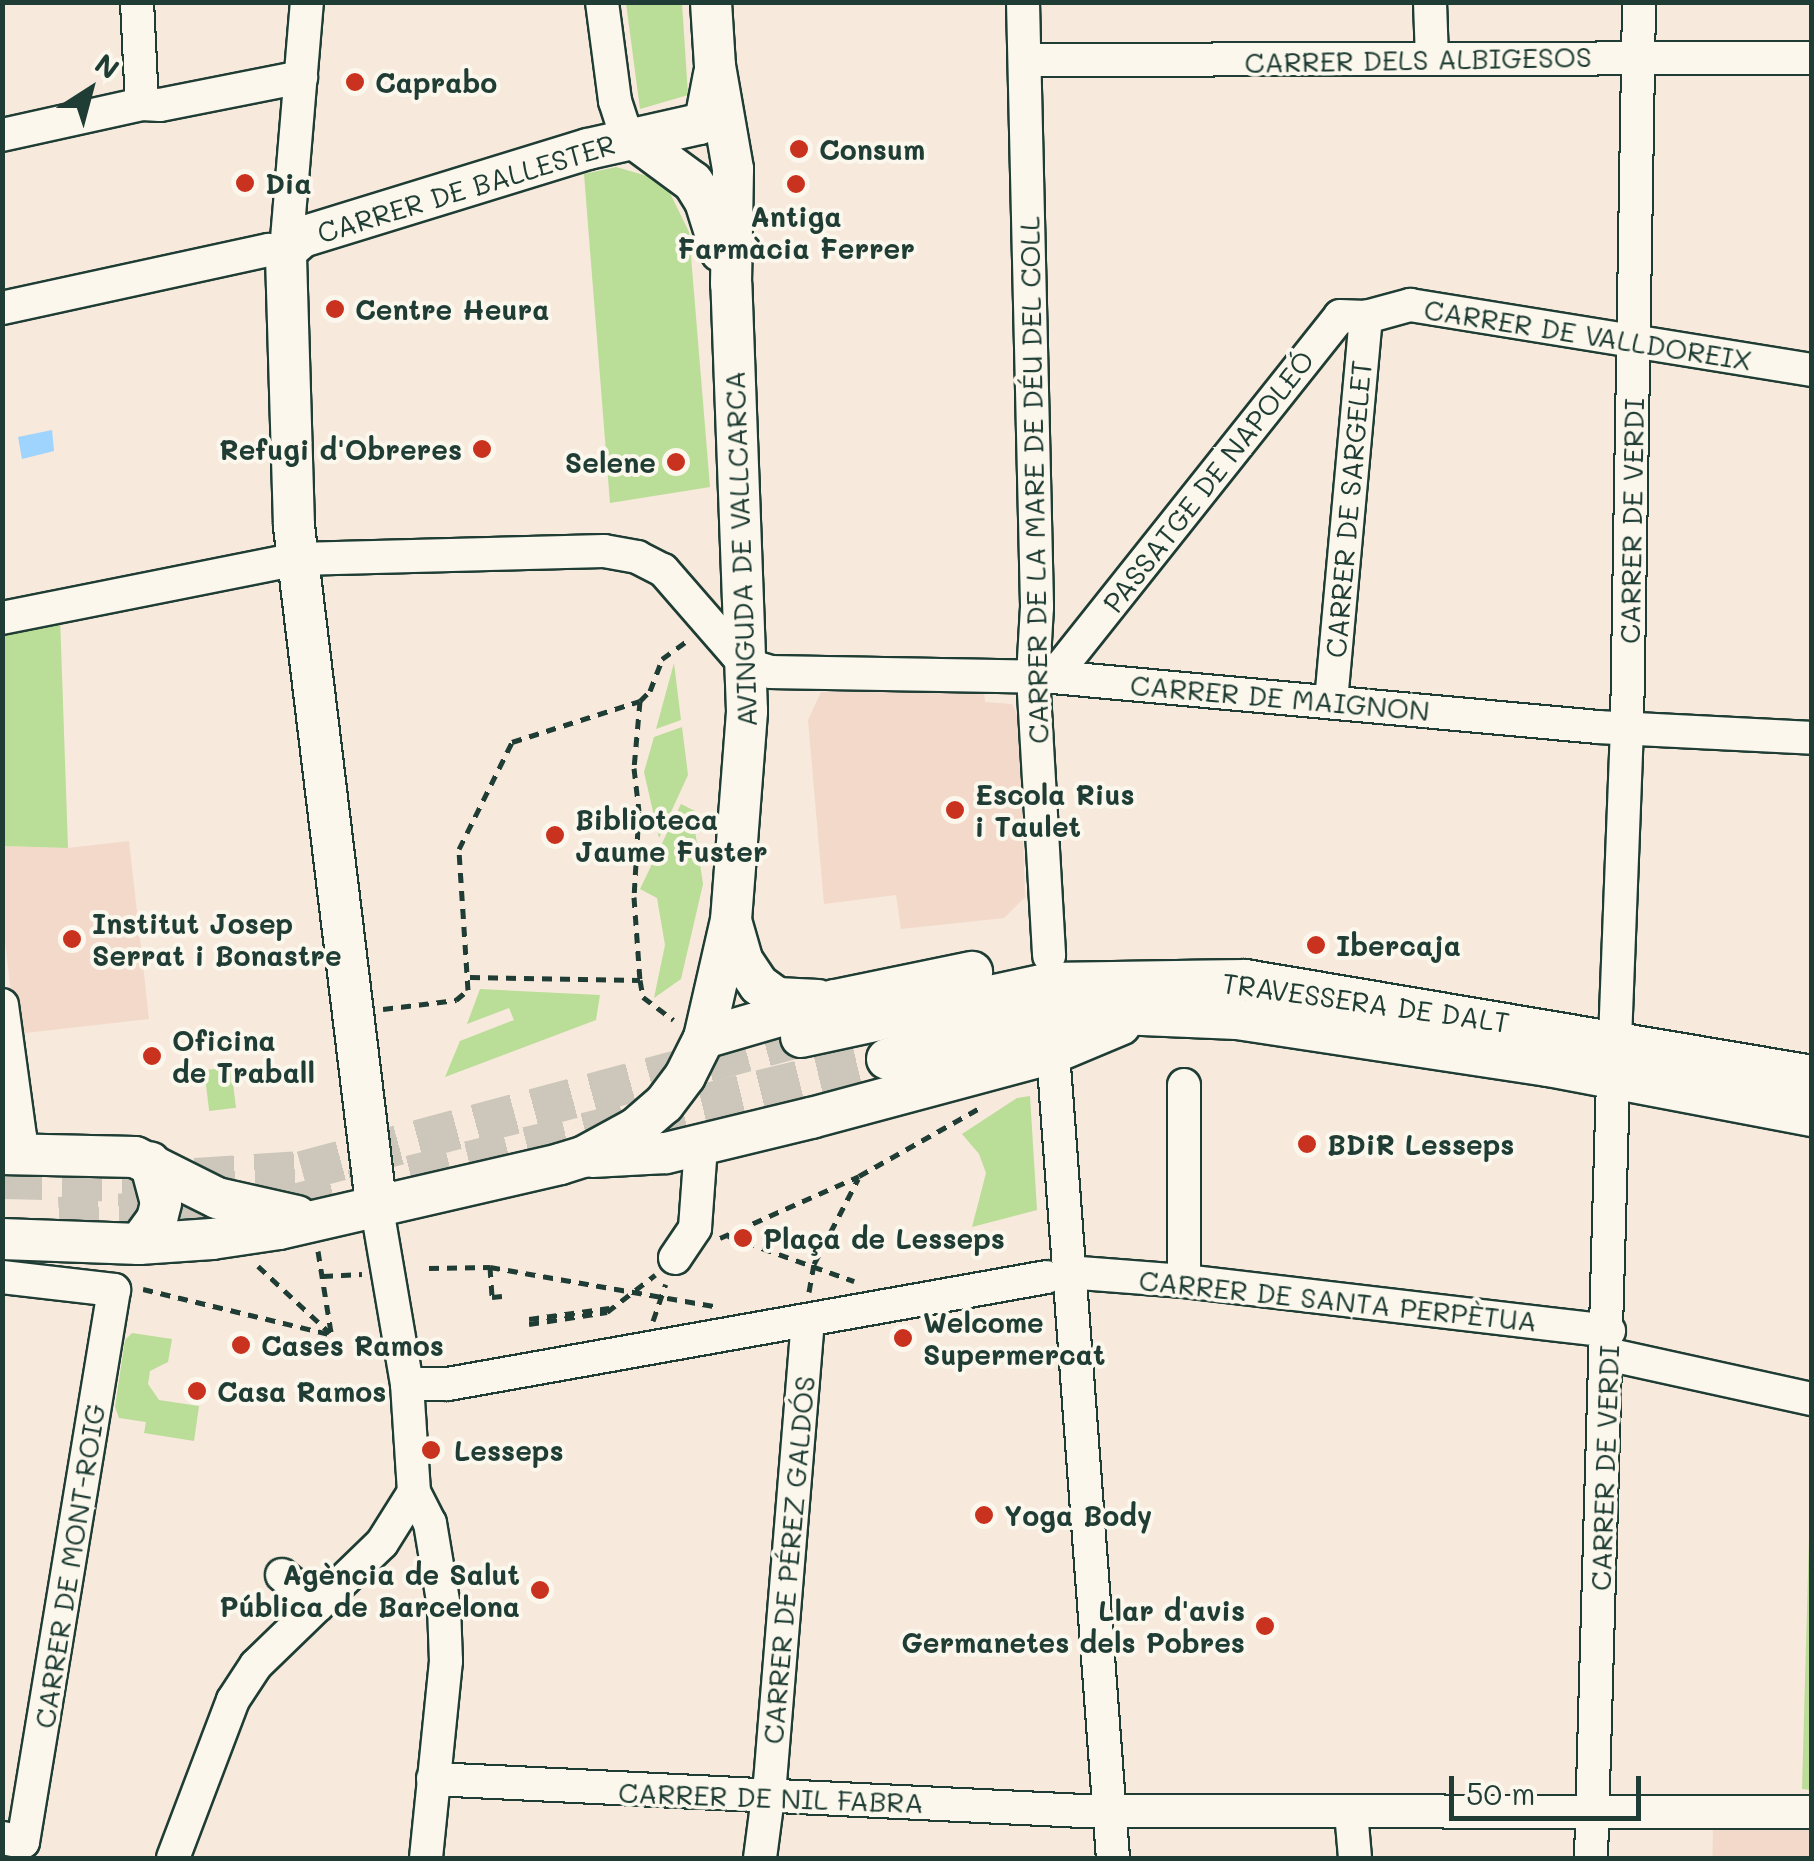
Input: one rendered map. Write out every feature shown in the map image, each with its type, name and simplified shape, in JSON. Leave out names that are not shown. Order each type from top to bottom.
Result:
[{"type":"main road","name":"AVINGUDA DE VALLCARCA","points":[[583,1157],[636,1128],[664,1104],[685,1076],[689,1029],[731,920],[748,664],[732,284],[733,169],[715,66],[710,2]]},
{"type":"main road","name":"CARRER DE BALLESTER","points":[[286,251],[302,237],[633,138],[703,121],[715,66]]},
{"type":"main road","points":[[633,138],[693,182],[708,210],[732,284]]},
{"type":"main road","points":[[286,251],[298,559],[376,1203]]},
{"type":"main road","points":[[731,920],[748,972],[768,992],[791,1001],[1051,1003]]},
{"type":"main road","name":"TRAVESSERA DE DALT","points":[[802,1038],[1245,980],[1614,1059],[1812,1116]]},
{"type":"main road","points":[[689,1029],[835,1000]]},
{"type":"main road","points":[[2,1239],[139,1244],[315,1235],[376,1203],[583,1157],[666,1153],[1051,1003]]},
{"type":"main road","name":"TRAVESSERA DE DALT","points":[[887,1058],[1051,1003],[1148,1015],[1236,1019],[1380,1038],[1812,1076]]},
{"type":"main road","points":[[8,1154],[108,1154],[150,1162],[217,1198],[315,1235]]},
{"type":"main road","points":[[139,1244],[157,1219],[161,1202],[150,1162]]},
{"type":"main road","points":[[2,1214],[59,1217]]},
{"type":"street","points":[[137,2],[142,104]]},
{"type":"street","points":[[286,251],[307,2]]},
{"type":"street","points":[[602,2],[615,102],[623,125],[633,138]]},
{"type":"street","name":"CARRER DE LA MARE DE DÉU DEL COLL","points":[[1023,2],[1036,588],[1047,672],[1057,1275],[1113,1858]]},
{"type":"street","points":[[1430,2],[1432,58]]},
{"type":"street","name":"CARRER DE VERDI","points":[[1590,1858],[1628,728],[1640,2]]},
{"type":"street","name":"CARRER DELS ALBIGESOS","points":[[1025,60],[1812,58]]},
{"type":"street","points":[[2,135],[142,104],[160,105],[301,77]]},
{"type":"street","name":"CARRER DE BALLESTER","points":[[2,308],[269,250],[286,251]]},
{"type":"street","name":"CARRER DE VALLDOREIX","points":[[1366,317],[1410,306],[1635,338],[1812,370]]},
{"type":"street","name":"PASSATGE DE NAPOLEÓ","points":[[1047,672],[1340,316],[1366,317]]},
{"type":"street","name":"CARRER DE SARGELET","points":[[1331,701],[1366,317]]},
{"type":"street","points":[[2,618],[298,559],[604,550],[636,557],[678,584],[748,664]]},
{"type":"street","name":"CARRER DE MAIGNON","points":[[748,664],[771,672],[1047,672],[1628,728],[1812,738]]},
{"type":"street","points":[[2,1004],[20,1137],[8,1154]]},
{"type":"street","points":[[1184,1085],[1184,1281]]},
{"type":"street","points":[[675,1258],[710,1232],[700,1160]]},
{"type":"street","points":[[376,1203],[406,1384],[414,1492],[430,1524],[444,1607],[446,1661],[426,1858]]},
{"type":"street","points":[[406,1384],[448,1384],[1057,1275]]},
{"type":"street","name":"CARRER DE SANTA PERPÈTUA","points":[[1057,1275],[1184,1281],[1608,1343],[1812,1398]]},
{"type":"street","points":[[2,1277],[125,1288]]},
{"type":"street","name":"CARRER DE MONT-ROIG","points":[[13,1840],[125,1288]]},
{"type":"street","name":"CARRER DE PÉREZ GALDÓS","points":[[760,1858],[769,1794],[805,1322]]},
{"type":"street","points":[[174,1858],[233,1700],[256,1665],[382,1543],[414,1492]]},
{"type":"street","points":[[282,1575],[318,1605]]},
{"type":"street","name":"CARRER DE NIL FABRA","points":[[433,1779],[620,1791],[769,1794],[1110,1811],[1812,1812]]},
{"type":"street","points":[[1352,1812],[1356,1858]]},
{"type":"path","points":[[375,1010],[456,1000],[468,990],[459,849],[512,742],[640,701],[650,691],[662,659],[685,642]]},
{"type":"path","points":[[640,701],[634,768],[639,812],[634,897],[640,980],[643,997],[689,1029]]},
{"type":"path","points":[[470,977],[640,980]]},
{"type":"path","points":[[529,1322],[608,1310],[710,1232],[859,1176],[995,1099]]},
{"type":"path","points":[[805,1322],[814,1264],[859,1176]]},
{"type":"path","points":[[710,1232],[814,1264],[906,1303]]},
{"type":"path","points":[[315,1235],[335,1357]]},
{"type":"path","points":[[247,1256],[333,1335]]},
{"type":"path","points":[[644,1349],[675,1258]]},
{"type":"path","points":[[490,1267],[492,1297],[502,1296]]},
{"type":"path","points":[[429,1268],[490,1267],[732,1310]]},
{"type":"path","points":[[322,1276],[365,1274]]},
{"type":"path","points":[[125,1288],[333,1335]]},
{"type":"shaded area","name":"Escola Rius i Taulet","points":[[984,691],[985,702],[1012,704],[1019,719],[1025,897],[1004,918],[901,929],[896,895],[824,904],[808,720],[821,692]]},
{"type":"shaded area","name":"Institut Josep Serrat i Bonastre","points":[[129,841],[149,1019],[16,1034],[3,925],[2,846],[68,848]]},
{"type":"shaded area","points":[[1713,1828],[1811,1830],[1810,1858],[1712,1858]]},
{"type":"green space","points":[[626,3],[682,3],[688,95],[640,109]]},
{"type":"green space","points":[[616,167],[654,178],[669,191],[689,232],[710,487],[610,503],[584,174]]},
{"type":"green space","points":[[60,617],[68,848],[3,846],[3,630]]},
{"type":"green space","points":[[674,663],[681,720],[656,729]]},
{"type":"green space","points":[[682,727],[688,775],[659,838],[644,772],[654,737]]},
{"type":"green space","points":[[681,804],[699,813],[694,824],[703,884],[681,979],[654,998],[665,945],[657,898],[640,889]]},
{"type":"green space","points":[[480,989],[600,995],[596,1020],[445,1077],[460,1041],[514,1020],[509,1008],[467,1024]]},
{"type":"green space","points":[[231,1067],[236,1108],[209,1111],[204,1070]]},
{"type":"green space","points":[[1030,1096],[1037,1210],[972,1227],[986,1173],[979,1154],[962,1134],[1017,1098]]},
{"type":"green space","points":[[132,1333],[172,1339],[168,1362],[150,1371],[148,1384],[159,1400],[199,1406],[194,1441],[144,1433],[146,1422],[119,1418],[115,1407],[125,1340]]},
{"type":"green space","points":[[1812,1502],[1811,1790],[1802,1789]]},
{"type":"water","points":[[52,430],[54,451],[22,459],[18,437]]},
{"type":"tunnel","points":[[2,1179],[135,1182],[302,1171],[801,1037]]},
{"type":"tunnel","points":[[59,1217],[294,1204],[887,1059]]},
{"type":"place","name":"Caprabo","points":[[355,82]]},
{"type":"place","name":"Consum","points":[[799,149]]},
{"type":"place","name":"Dia","points":[[245,183]]},
{"type":"place","name":"Antiga Farmàcia Ferrer","points":[[796,184]]},
{"type":"place","name":"Centre Heura","points":[[335,309]]},
{"type":"place","name":"Refugi d'Obreres","points":[[482,449]]},
{"type":"place","name":"Selene","points":[[676,462]]},
{"type":"place","name":"Escola Rius i Taulet","points":[[955,810]]},
{"type":"place","name":"Biblioteca Jaume Fuster","points":[[555,835]]},
{"type":"place","name":"Institut Josep Serrat i Bonastre","points":[[72,939]]},
{"type":"place","name":"Ibercaja","points":[[1316,945]]},
{"type":"place","name":"Oficina de Traball","points":[[152,1056]]},
{"type":"place","name":"BDiR Lesseps","points":[[1307,1144]]},
{"type":"place","name":"Plaça de Lesseps","points":[[743,1238]]},
{"type":"place","name":"Welcome Supermercat","points":[[903,1338]]},
{"type":"place","name":"Cases Ramos","points":[[241,1345]]},
{"type":"place","name":"Casa Ramos","points":[[197,1391]]},
{"type":"place","name":"Lesseps","points":[[431,1450]]},
{"type":"place","name":"Yoga Body","points":[[984,1515]]},
{"type":"place","name":"Agència de Salut Pública de Barcelona","points":[[540,1590]]},
{"type":"place","name":"Llar d'avis Germanetes dels Pobres","points":[[1265,1626]]}]
